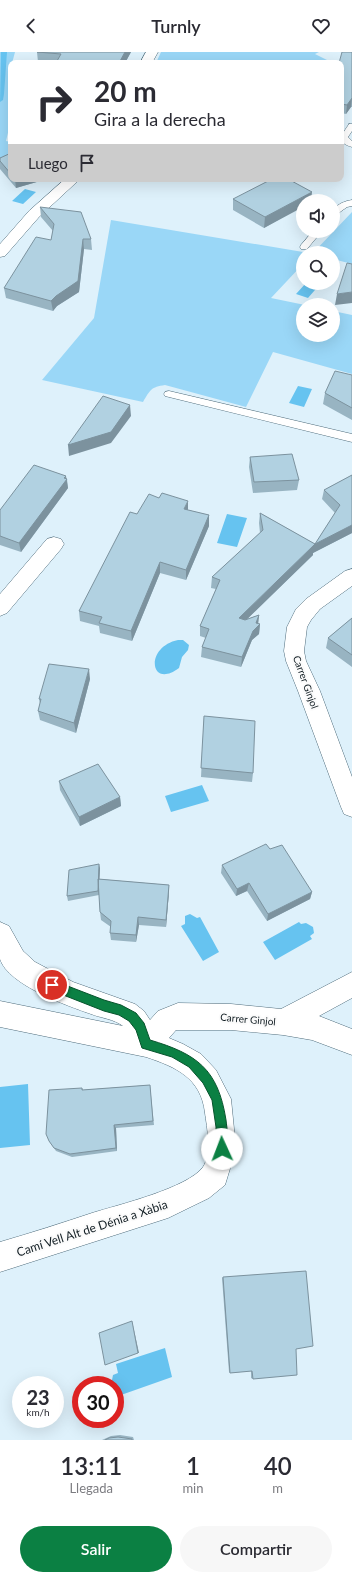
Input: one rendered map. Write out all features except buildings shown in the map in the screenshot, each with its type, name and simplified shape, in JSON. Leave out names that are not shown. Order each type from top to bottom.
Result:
[{"type":"street","points":[[0,253],[9,232],[34,214],[70,182]]},
{"type":"street","points":[[0,608],[54,544]]},
{"type":"street","name":"Carrer Ginjol","points":[[352,576],[313,604],[303,615],[297,627],[294,651],[296,661],[309,691],[352,808]]},
{"type":"street","points":[[0,934],[13,957],[25,971],[42,981],[104,1006],[121,1010],[133,1017],[140,1027],[146,1044]]},
{"type":"street","name":"Carrer Ginjol","points":[[146,1044],[167,1020],[178,1016],[231,1017],[283,1022],[352,984]]},
{"type":"street","name":"Camí Vell Alt de Dénia a Xàbia","points":[[0,1014],[146,1044],[174,1052],[192,1063],[207,1079],[217,1099],[222,1149],[216,1175],[199,1188],[168,1204],[0,1257]]},
{"type":"street","points":[[283,1022],[312,1027],[352,1042]]},
{"type":"lane","points":[[352,126],[344,137],[346,141],[352,145]]},
{"type":"lane","points":[[340,206],[347,202],[352,203]]},
{"type":"lane","points":[[305,246],[312,238]]},
{"type":"lane","points":[[169,394],[352,438]]},
{"type":"shaded area","points":[[0,52],[15,52],[13,60],[8,60],[8,133],[6,141],[8,141],[8,161],[0,165]]},
{"type":"shaded area","points":[[161,52],[319,52],[315,54],[327,60],[157,60]]},
{"type":"shaded area","points":[[25,189],[36,192],[23,204],[12,201]]},
{"type":"shaded area","points":[[352,212],[352,264],[340,261],[340,246],[320,246],[327,238],[340,238],[340,225]]},
{"type":"shaded area","points":[[111,220],[296,251],[296,271],[271,298],[296,303],[296,342],[340,342],[340,312],[352,315],[352,374],[273,352],[246,407],[165,385],[151,390],[143,402],[42,380],[94,318]]},
{"type":"shaded area","points":[[300,290],[315,290],[308,298],[296,294]]},
{"type":"shaded area","points":[[298,386],[312,389],[304,407],[289,403]]},
{"type":"shaded area","points":[[227,514],[247,518],[237,547],[217,543]]},
{"type":"shaded area","points":[[178,640],[183,640],[189,645],[188,650],[182,657],[179,668],[169,673],[162,674],[157,671],[155,665],[156,658],[160,650],[167,644]]},
{"type":"shaded area","points":[[202,785],[209,801],[171,812],[165,796]]},
{"type":"shaded area","points":[[190,914],[197,918],[200,917],[219,952],[203,961],[181,926],[185,924],[185,916]]},
{"type":"shaded area","points":[[299,922],[301,924],[306,923],[313,927],[314,933],[310,936],[312,939],[275,960],[263,942]]},
{"type":"shaded area","points":[[28,1084],[30,1145],[0,1148],[0,1087]]},
{"type":"shaded area","points":[[165,1348],[172,1377],[124,1394],[124,1376],[113,1376],[118,1373],[116,1364]]},
{"type":"waterway","points":[[0,100],[4,52]]},
{"type":"route","points":[[52,985],[104,1006],[121,1010],[133,1017],[140,1027],[146,1044],[174,1052],[192,1063],[207,1079],[217,1099],[222,1149]]}]
